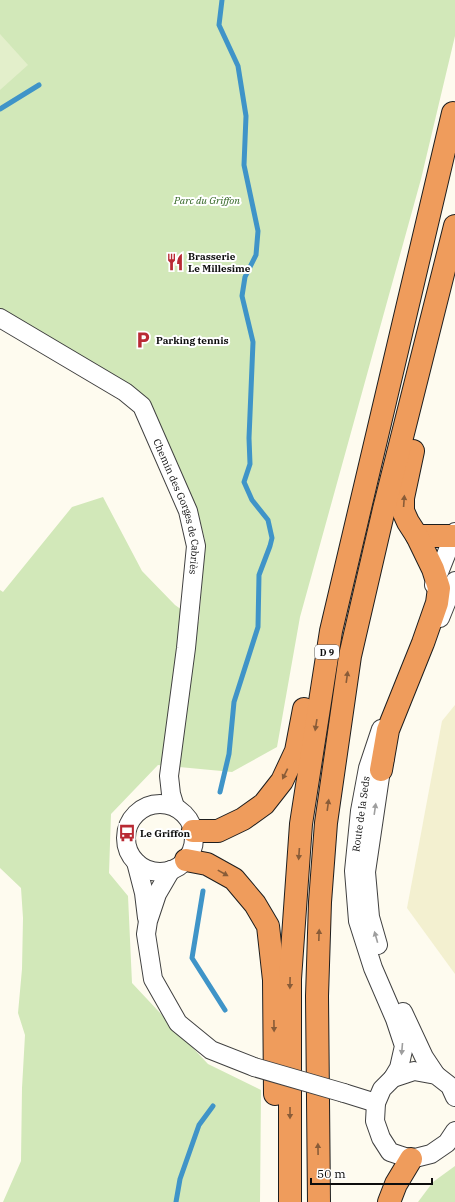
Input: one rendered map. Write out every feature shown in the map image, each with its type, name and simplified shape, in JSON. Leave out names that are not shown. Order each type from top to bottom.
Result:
[{"type":"highway","points":[[193,830],[218,831],[243,819],[264,804],[282,781],[296,751],[333,560],[390,334],[454,109]]},
{"type":"highway","name":"D 9","points":[[290,1202],[290,978],[304,808],[331,631],[454,109]]},
{"type":"highway","name":"D 9","points":[[319,1202],[317,996],[320,902],[326,823],[350,656],[384,508],[455,226]]},
{"type":"highway","points":[[381,770],[388,730],[423,643],[437,603],[439,588],[446,580],[408,522],[403,511],[403,498],[455,250]]},
{"type":"highway","points":[[417,536],[435,537],[454,535]]},
{"type":"highway","points":[[179,865],[207,864],[234,879],[255,904],[268,926],[274,980],[276,1137],[283,1202]]},
{"type":"highway","points":[[389,1202],[396,1184],[411,1159]]},
{"type":"street","name":"Chemin des Gorges de Cabriès","points":[[0,318],[125,392],[142,406],[188,511],[196,546],[186,648],[168,776],[174,807]]},
{"type":"street","name":"Route de la Seds","points":[[394,1078],[399,1068],[404,1046],[395,1019],[373,968],[358,921],[354,871],[360,811],[368,768],[389,703],[446,580],[454,535]]},
{"type":"street","name":"Route de la Seds","points":[[381,770],[366,872],[370,917],[384,964],[396,997],[424,1057],[436,1075]]},
{"type":"street","name":"Chemin des Gorges de Cabriès","points":[[144,808],[158,793],[168,776]]},
{"type":"street","points":[[148,921],[144,893],[136,862],[126,843],[126,833],[136,814],[144,808],[165,804],[174,807],[183,813],[190,821],[194,841],[192,851],[179,865],[157,894],[148,921],[146,934],[153,979],[178,1023],[211,1050],[254,1067],[376,1103]]},
{"type":"street","points":[[136,862],[144,868],[154,872],[163,872],[179,865]]},
{"type":"street","points":[[453,1089],[436,1075],[414,1071],[394,1078],[382,1088],[376,1103],[375,1121],[381,1138],[390,1152],[411,1159],[431,1154],[447,1143],[455,1131]]},
{"type":"shaded area","points":[[455,705],[455,974],[407,908],[442,721]]},
{"type":"green space","name":"Parc du Griffon","points":[[0,0],[455,0],[455,36],[421,179],[300,617],[277,747],[232,772],[158,765],[111,814],[109,873],[128,896],[132,983],[208,1064],[261,1090],[260,1202],[3,1202],[21,1161],[22,1088],[25,1035],[18,1013],[22,969],[23,918],[21,888],[0,868],[0,590],[3,592],[72,507],[103,497],[142,571],[175,605],[199,622],[205,540],[199,517],[150,404],[0,311]]},
{"type":"green space","points":[[0,34],[28,65],[0,90]]},
{"type":"green space","points":[[455,1166],[455,1202],[418,1202],[433,1182]]},
{"type":"waterway","points":[[220,792],[229,754],[234,702],[258,627],[259,575],[272,538],[268,520],[252,500],[244,482],[250,464],[249,438],[253,342],[242,296],[245,277],[256,255],[258,231],[244,165],[246,116],[238,66],[219,25],[222,0]]},
{"type":"waterway","points":[[0,109],[39,85]]},
{"type":"waterway","points":[[203,891],[192,958],[225,1010]]},
{"type":"waterway","points":[[176,1202],[180,1179],[199,1125],[213,1106]]},
{"type":"place","name":"Brasserie Le Millesime","points":[[175,262]]},
{"type":"place","name":"Parking tennis","points":[[143,340]]},
{"type":"place","name":"Le Griffon","points":[[127,833]]}]
